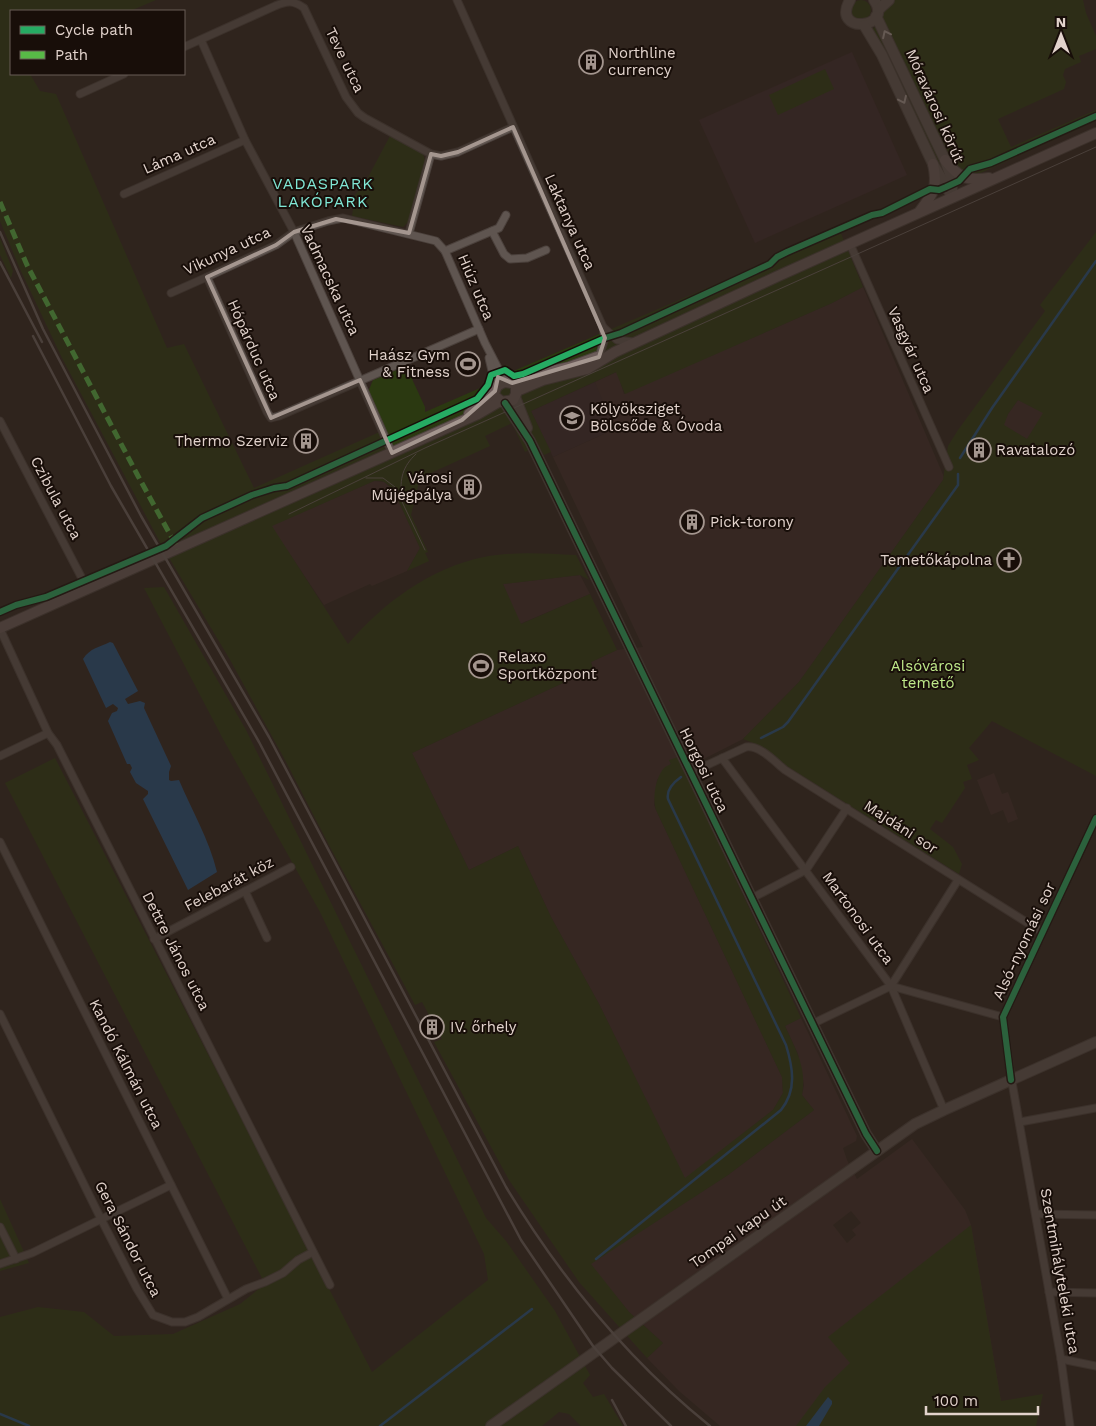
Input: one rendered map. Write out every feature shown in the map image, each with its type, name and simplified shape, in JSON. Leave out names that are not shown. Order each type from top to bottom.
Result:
[{"type":"main road","points":[[462,420],[502,383],[513,388],[588,368],[615,352],[1096,133]]},
{"type":"main road","points":[[946,160],[955,172],[964,178],[973,180],[1000,177]]},
{"type":"main road","points":[[918,213],[935,189],[933,164]]},
{"type":"main road","points":[[0,629],[87,588],[478,414],[502,402],[513,388],[543,372],[570,367],[615,352]]},
{"type":"main road","points":[[495,390],[496,398],[502,402]]},
{"type":"street","name":"Laktanya utca","points":[[457,0],[603,328],[604,343],[599,357]]},
{"type":"street","points":[[850,0],[846,9],[847,15],[855,24],[864,25],[874,20],[876,8],[889,0]]},
{"type":"street","name":"Teve utca","points":[[185,47],[280,3],[286,1],[296,2],[304,8],[346,97],[358,113],[430,154]]},
{"type":"street","name":"Móravárosi körút","points":[[876,8],[946,160],[953,198]]},
{"type":"street","name":"Móravárosi körút","points":[[864,25],[882,55],[933,164],[953,198]]},
{"type":"street","name":"Vadmacska utca","points":[[201,40],[245,140],[294,232],[392,453]]},
{"type":"street","points":[[80,94],[122,75]]},
{"type":"street","points":[[409,233],[430,154],[441,156],[458,152],[513,127]]},
{"type":"street","name":"Láma utca","points":[[124,194],[245,140]]},
{"type":"street","points":[[445,251],[499,228],[506,215]]},
{"type":"street","name":"Hiúz utca","points":[[294,232],[343,218],[436,241],[445,251],[485,343],[500,372],[513,388]]},
{"type":"street","points":[[492,230],[504,254],[510,259],[528,258],[546,250]]},
{"type":"street","name":"Vikunya utca","points":[[170,293],[276,245],[294,232]]},
{"type":"street","name":"Vasgyár utca","points":[[850,244],[949,467]]},
{"type":"street","name":"Hópárduc utca","points":[[207,277],[266,412],[272,418],[479,329]]},
{"type":"street","points":[[603,328],[617,340],[637,342]]},
{"type":"street","name":"Hiúz utca","points":[[485,343],[494,374],[495,390]]},
{"type":"street","name":"Horgosi utca","points":[[513,388],[530,441],[692,772],[812,1024],[876,1151]]},
{"type":"street","name":"Horgosi utca","points":[[502,402],[530,441]]},
{"type":"street","name":"Czibula utca","points":[[0,421],[87,588]]},
{"type":"street","name":"Dettre János utca","points":[[0,629],[48,733],[57,745],[330,1285]]},
{"type":"street","points":[[0,756],[48,733]]},
{"type":"street","name":"Majdáni sor","points":[[722,758],[746,747],[750,746],[758,749],[785,770],[1042,932]]},
{"type":"street","points":[[692,772],[722,758]]},
{"type":"street","name":"Martonosi utca","points":[[722,758],[891,986],[944,1110]]},
{"type":"street","points":[[752,898],[806,870],[847,808]]},
{"type":"street","name":"Alsó-nyomási sor","points":[[1020,1122],[1011,1080],[1003,1016],[1096,818]]},
{"type":"street","name":"Kandó Kálmán utca","points":[[0,842],[228,1299]]},
{"type":"street","name":"Felebarát köz","points":[[154,939],[291,867]]},
{"type":"street","points":[[812,1024],[891,986],[958,880]]},
{"type":"street","points":[[245,891],[267,938]]},
{"type":"street","points":[[891,986],[1003,1016]]},
{"type":"street","name":"Gera Sándor utca","points":[[0,1014],[137,1289],[153,1315],[172,1322],[185,1322],[246,1289],[266,1282],[283,1273],[298,1260],[313,1252]]},
{"type":"street","name":"Tompai kapu út","points":[[491,1426],[915,1124],[1095,1044]]},
{"type":"street","points":[[1020,1122],[1096,1108]]},
{"type":"street","name":"Szentmihályteleki utca","points":[[1020,1122],[1050,1292],[1070,1426]]},
{"type":"street","points":[[0,1264],[32,1254],[101,1218],[171,1185]]},
{"type":"street","points":[[1036,1214],[1096,1215]]},
{"type":"street","points":[[0,1226],[16,1259]]},
{"type":"street","points":[[1050,1292],[1096,1293]]},
{"type":"street","points":[[1061,1359],[1096,1366]]},
{"type":"highlighted area","points":[[513,127],[605,338],[599,357],[512,383],[498,377],[495,391],[462,420],[392,453],[360,380],[271,418],[207,277],[276,245],[294,232],[336,219],[409,233],[431,154],[441,156],[458,152]]},
{"type":"shaded area","points":[[852,52],[907,175],[755,243],[699,120]]},
{"type":"shaded area","points":[[863,287],[944,477],[799,682],[743,739],[684,769],[669,760],[671,764],[657,780],[654,805],[656,810],[782,1077],[783,1093],[773,1110],[685,1179],[599,1004],[551,917],[518,846],[469,870],[412,753],[593,669],[591,662],[617,650],[643,647],[553,457],[606,433],[600,397],[595,382],[617,372],[624,394],[832,303]]},
{"type":"shaded area","name":"Kölyöksziget Bölcsőde & Óvoda","points":[[595,382],[613,425],[605,428],[606,433],[553,457],[531,411]]},
{"type":"shaded area","points":[[1018,400],[1044,413],[1027,439],[1003,425]]},
{"type":"shaded area","points":[[374,481],[384,482],[394,491],[420,548],[407,571],[372,586],[370,584],[324,605],[271,526]]},
{"type":"shaded area","points":[[580,575],[590,594],[520,624],[503,584]]},
{"type":"shaded area","points":[[994,773],[1002,794],[1008,792],[1018,819],[1008,823],[1003,810],[991,815],[977,780]]},
{"type":"shaded area","points":[[801,1018],[857,1136],[856,1141],[843,1148],[857,1179],[912,1139],[965,1210],[971,1225],[1001,1401],[1036,1426],[720,1426],[679,1391],[647,1358],[663,1343],[629,1312],[590,1264],[728,1175],[814,1110],[802,1095],[804,1085],[798,1054],[785,1026]],"holes":[[[851,1211],[861,1223],[852,1230],[856,1235],[847,1243],[833,1225]]]},
{"type":"green space","points":[[0,0],[156,0],[132,10],[10,10],[10,75],[31,75],[40,91],[56,94],[167,348],[184,344],[254,488],[384,430],[368,392],[373,380],[406,366],[425,407],[425,412],[487,385],[488,373],[507,365],[511,372],[840,231],[863,287],[832,303],[625,394],[616,372],[531,411],[551,452],[544,455],[538,445],[525,452],[512,423],[485,436],[490,446],[420,478],[411,515],[428,552],[425,553],[429,561],[407,571],[420,548],[394,491],[387,484],[380,481],[374,481],[272,526],[348,644],[392,601],[445,569],[464,562],[495,555],[530,553],[576,555],[589,580],[580,575],[503,584],[521,624],[590,594],[617,650],[591,662],[593,669],[412,753],[469,870],[518,846],[551,917],[599,1004],[685,1178],[773,1110],[783,1093],[782,1077],[656,810],[654,799],[657,782],[664,768],[671,764],[669,760],[678,757],[801,1018],[785,1026],[797,1051],[802,1067],[802,1095],[814,1110],[728,1175],[591,1264],[629,1312],[663,1343],[647,1358],[579,1282],[509,1180],[434,1042],[442,1039],[422,1002],[415,1005],[284,758],[229,658],[162,546],[62,358],[20,269],[0,221]]},
{"type":"green space","points":[[861,0],[868,3],[871,10],[868,17],[861,20],[854,17],[851,10],[854,3]]},
{"type":"green space","points":[[894,0],[1083,0],[1086,13],[1096,36],[1096,49],[1079,56],[1081,62],[1065,69],[1063,75],[1066,82],[1064,89],[998,119],[1011,147],[1096,110],[1096,121],[974,176],[962,171],[954,164],[881,19],[884,8]]},
{"type":"green space","points":[[877,25],[946,172],[947,184],[871,30]]},
{"type":"green space","points":[[825,69],[834,89],[778,115],[769,95]]},
{"type":"green space","points":[[391,134],[422,151],[425,160],[409,221],[403,227],[352,216],[355,195],[365,183]]},
{"type":"green space","name":"Alsóvárosi temető","points":[[1096,232],[1096,776],[992,721],[969,748],[979,760],[967,765],[972,779],[963,782],[965,788],[942,823],[936,820],[930,829],[953,847],[962,864],[959,874],[777,760],[763,747],[743,739],[799,682],[943,480],[948,446],[1045,311],[1040,305]],"holes":[[[1018,400],[1043,413],[1027,439],[1004,425],[1008,414]]]},
{"type":"green space","points":[[0,238],[13,271],[11,278],[0,255]]},
{"type":"green space","points":[[164,587],[246,730],[486,1218],[506,1241],[555,1311],[590,1375],[583,1383],[593,1397],[604,1394],[623,1426],[581,1426],[569,1414],[559,1412],[542,1426],[0,1426],[0,1317],[38,1307],[84,1312],[114,1336],[173,1334],[240,1304],[265,1284],[5,783],[55,758],[372,1372],[488,1280],[484,1254],[320,912],[223,739],[144,588]]},
{"type":"green space","points":[[0,1199],[29,1263],[0,1271]]},
{"type":"green space","points":[[971,1225],[1001,1401],[1043,1394],[1036,1426],[796,1426],[825,1387],[850,1363],[828,1337]]},
{"type":"water","points":[[110,642],[113,643],[138,691],[125,699],[128,704],[140,701],[145,703],[144,708],[171,766],[169,780],[179,780],[214,860],[217,872],[188,890],[143,799],[148,794],[148,791],[136,783],[130,772],[132,768],[130,764],[127,764],[108,721],[112,713],[117,711],[118,708],[113,704],[106,708],[83,659],[92,650]]},
{"type":"water","points":[[828,1397],[832,1404],[819,1426],[806,1426]]},
{"type":"waterway","points":[[960,458],[992,408],[1096,261]]},
{"type":"waterway","points":[[761,738],[783,727],[788,722],[958,485],[958,474]]},
{"type":"waterway","points":[[596,1259],[781,1110],[790,1095],[792,1070],[786,1045],[668,799],[669,789],[681,777]]},
{"type":"waterway","points":[[380,1426],[532,1309]]},
{"type":"waterway","points":[[0,1414],[29,1426]]},
{"type":"tram line","points":[[289,514],[425,448],[1096,147]]},
{"type":"tram line","points":[[402,497],[401,484],[403,473],[408,463],[416,454]]},
{"type":"tram line","points":[[366,478],[383,478],[395,487],[425,550]]},
{"type":"railway","points":[[0,232],[43,329],[141,516],[269,737],[506,1187],[527,1221],[598,1316],[651,1374],[710,1426]]},
{"type":"railway","points":[[0,262],[42,342]]},
{"type":"railway","points":[[33,336],[111,486],[259,742],[521,1240],[593,1346],[612,1368],[671,1426]]},
{"type":"railway","points":[[612,1400],[626,1426]]},
{"type":"marked path","points":[[0,202],[27,265],[178,549]]},
{"type":"cycle path","points":[[0,612],[16,605],[46,597],[166,546],[202,518],[252,495],[287,486],[477,399],[488,385],[491,375],[505,370],[514,376],[523,374],[605,338],[621,333],[770,264],[777,257],[787,252],[872,215],[882,213],[930,189],[939,190],[946,187],[959,181],[970,169],[991,163],[1096,116]]},
{"type":"cycle path","points":[[505,403],[530,441],[866,1134],[877,1151]]},
{"type":"cycle path","points":[[1011,1080],[1003,1017],[1096,818]]},
{"type":"place","name":"Northline currency","points":[[591,62]]},
{"type":"place","name":"Haász Gym & Fitness","points":[[468,364]]},
{"type":"place","name":"Kölyöksziget Bölcsőde & Óvoda","points":[[572,418]]},
{"type":"place","name":"Thermo Szerviz","points":[[306,441]]},
{"type":"place","name":"Ravatalozó","points":[[979,450]]},
{"type":"place","name":"Városi Műjégpálya","points":[[469,487]]},
{"type":"place","name":"Pick-torony","points":[[692,522]]},
{"type":"place","name":"Temetőkápolna","points":[[1009,560]]},
{"type":"place","name":"Relaxo Sportközpont","points":[[481,666]]},
{"type":"place","name":"IV. őrhely","points":[[432,1027]]},
{"type":"district","name":"VADASPARK LAKÓPARK","points":[[323,192]]}]
